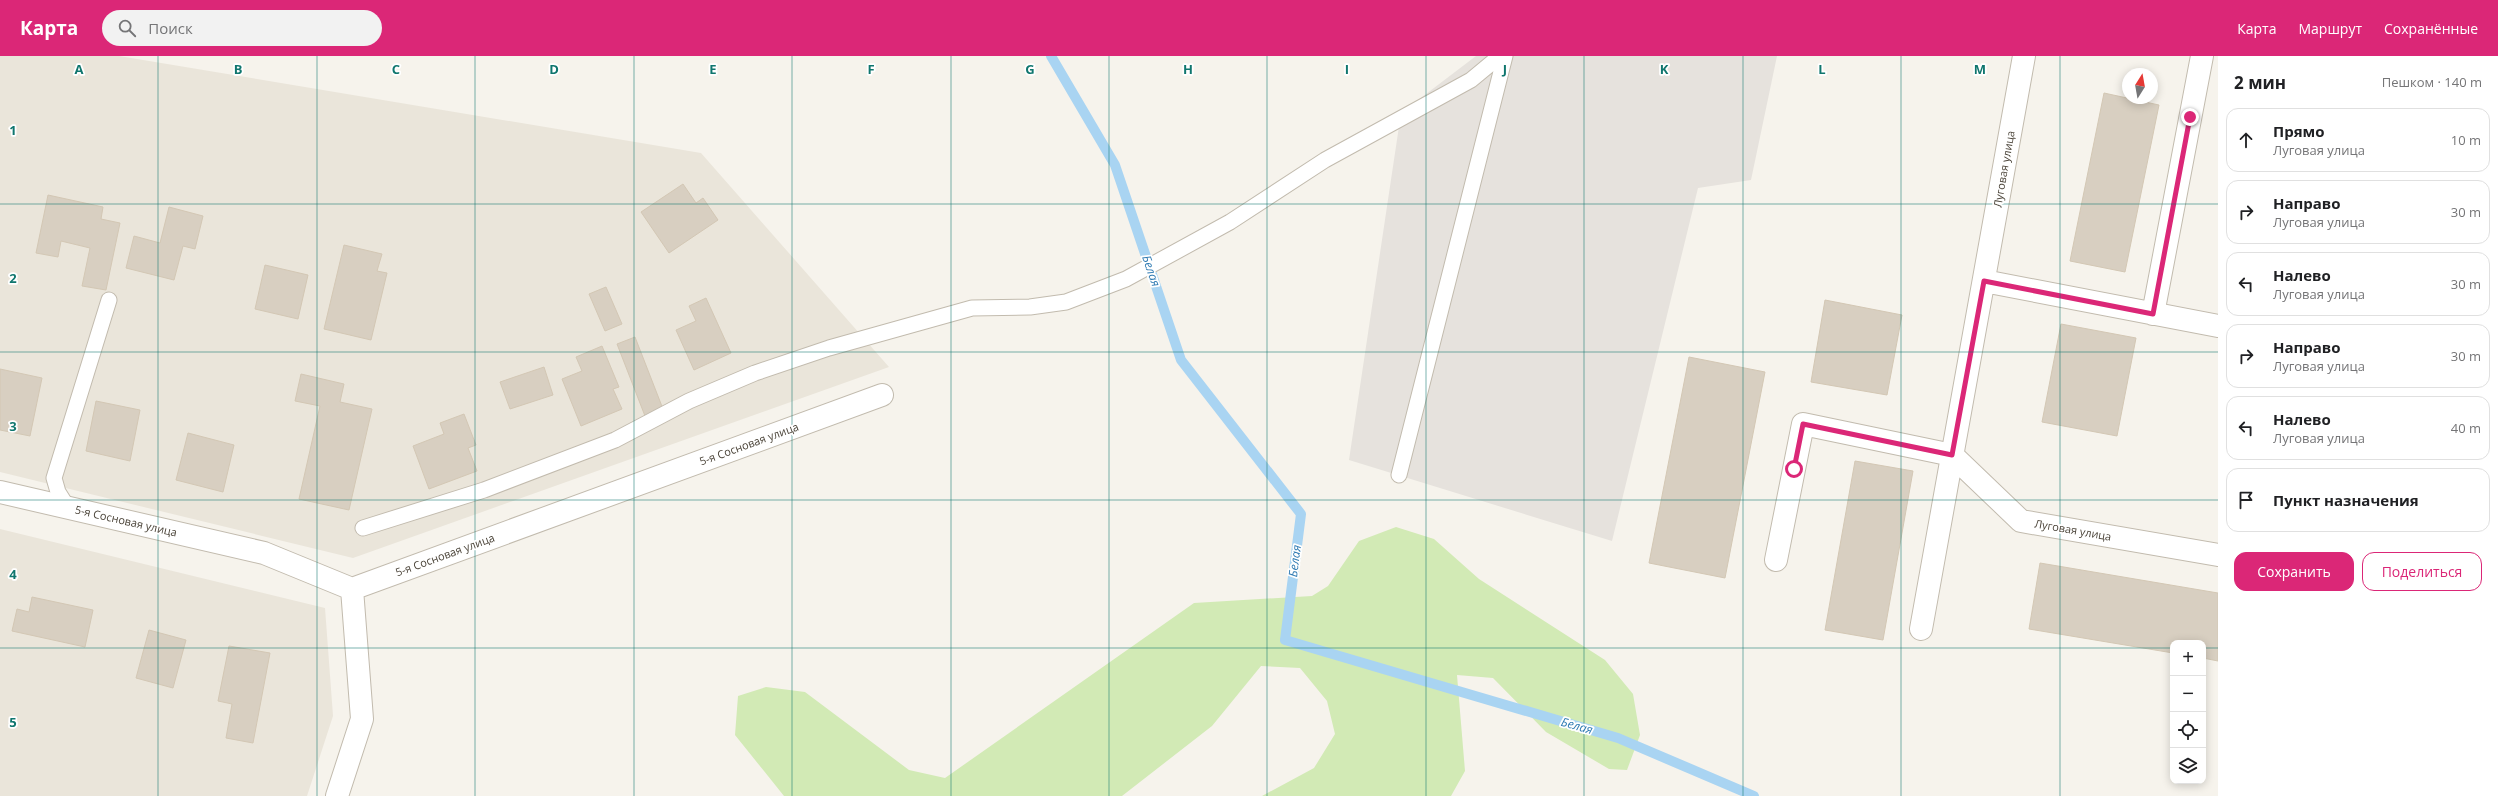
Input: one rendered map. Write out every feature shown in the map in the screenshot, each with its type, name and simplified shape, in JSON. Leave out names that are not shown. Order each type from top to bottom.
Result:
[{"type":"street","name":"Луговая улица","points":[[1922,629],[2024,56]]},
{"type":"street","points":[[2153,314],[2202,56]]},
{"type":"street","points":[[1984,281],[2218,326]]},
{"type":"street","name":"5-я Сосновая улица","points":[[0,492],[264,553],[352,589],[882,395]]},
{"type":"street","points":[[1776,560],[1803,424],[1952,455]]},
{"type":"street","name":"Луговая улица","points":[[1952,455],[2021,521],[2218,555]]},
{"type":"street","points":[[337,796],[362,719],[352,589]]},
{"type":"lane","points":[[363,528],[484,490],[615,440],[690,401],[755,374],[829,348],[972,308],[1030,307],[1066,302],[1126,279],[1230,222],[1325,160],[1471,80],[1500,56]]},
{"type":"lane","points":[[1399,475],[1505,56]]},
{"type":"lane","points":[[68,508],[58,492],[54,478],[109,300]]},
{"type":"shaded area","points":[[0,56],[119,56],[701,153],[889,367],[353,558],[0,472]]},
{"type":"shaded area","points":[[1476,56],[1777,56],[1751,180],[1698,188],[1612,541],[1349,460],[1401,113]]},
{"type":"shaded area","points":[[0,529],[325,608],[333,716],[307,796],[0,796]]},
{"type":"green space","points":[[1396,527],[1434,539],[1479,579],[1605,660],[1633,694],[1640,735],[1627,770],[1609,769],[1546,732],[1493,678],[1457,675],[1465,771],[1451,796],[1262,796],[1314,768],[1335,734],[1327,701],[1300,668],[1261,666],[1212,726],[1122,796],[784,796],[735,735],[738,696],[766,687],[805,692],[909,770],[945,778],[1194,603],[1312,596],[1328,586],[1359,541]]},
{"type":"building","points":[[2104,93],[2122,97],[2122,104],[2159,105],[2125,272],[2070,261]]},
{"type":"building","points":[[683,184],[696,203],[703,198],[718,220],[669,253],[641,212]]},
{"type":"building","points":[[48,195],[103,207],[101,219],[120,223],[106,290],[82,286],[90,248],[61,241],[58,257],[36,253]]},
{"type":"building","points":[[169,207],[203,216],[195,249],[183,246],[174,280],[126,268],[134,236],[160,243]]},
{"type":"building","points":[[344,245],[382,254],[377,271],[387,273],[371,340],[324,329]]},
{"type":"building","points":[[265,265],[308,275],[298,319],[255,309]]},
{"type":"building","points":[[606,287],[622,324],[605,331],[589,294]]},
{"type":"building","points":[[706,298],[731,353],[694,370],[676,330],[696,321],[689,306]]},
{"type":"building","points":[[1825,300],[1902,315],[1887,395],[1811,382]]},
{"type":"building","points":[[2061,324],[2136,338],[2117,436],[2042,422]]},
{"type":"building","points":[[635,337],[663,409],[645,416],[617,344]]},
{"type":"building","points":[[602,346],[619,387],[613,389],[622,409],[581,426],[562,379],[582,371],[576,357]]},
{"type":"building","points":[[1689,357],[1765,372],[1725,578],[1649,563]]},
{"type":"building","points":[[544,367],[553,395],[510,409],[500,382]]},
{"type":"building","points":[[0,369],[42,378],[30,436],[0,430]]},
{"type":"building","points":[[301,374],[344,384],[340,402],[372,409],[349,510],[299,499],[320,406],[295,401]]},
{"type":"building","points":[[96,401],[140,410],[130,461],[86,451]]},
{"type":"building","points":[[464,414],[476,445],[468,448],[477,471],[429,489],[413,446],[444,434],[440,423]]},
{"type":"building","points":[[188,433],[234,445],[223,492],[176,480]]},
{"type":"building","points":[[1855,461],[1913,471],[1883,640],[1825,630]]},
{"type":"building","points":[[2040,563],[2218,593],[2218,661],[2206,659],[2206,640],[2170,640],[2170,652],[2029,629]]},
{"type":"building","points":[[32,597],[93,610],[85,647],[12,631],[17,609],[29,612]]},
{"type":"building","points":[[149,630],[186,640],[173,688],[136,678]]},
{"type":"building","points":[[229,646],[270,653],[253,743],[226,738],[232,704],[218,701]]},
{"type":"waterway","name":"Белая","points":[[1051,56],[1115,165],[1181,360],[1301,514],[1285,640],[1618,738],[1754,796]]},
{"type":"route","points":[[1794,469],[1803,424],[1952,455],[1984,281],[2153,314],[2190,117]]}]
